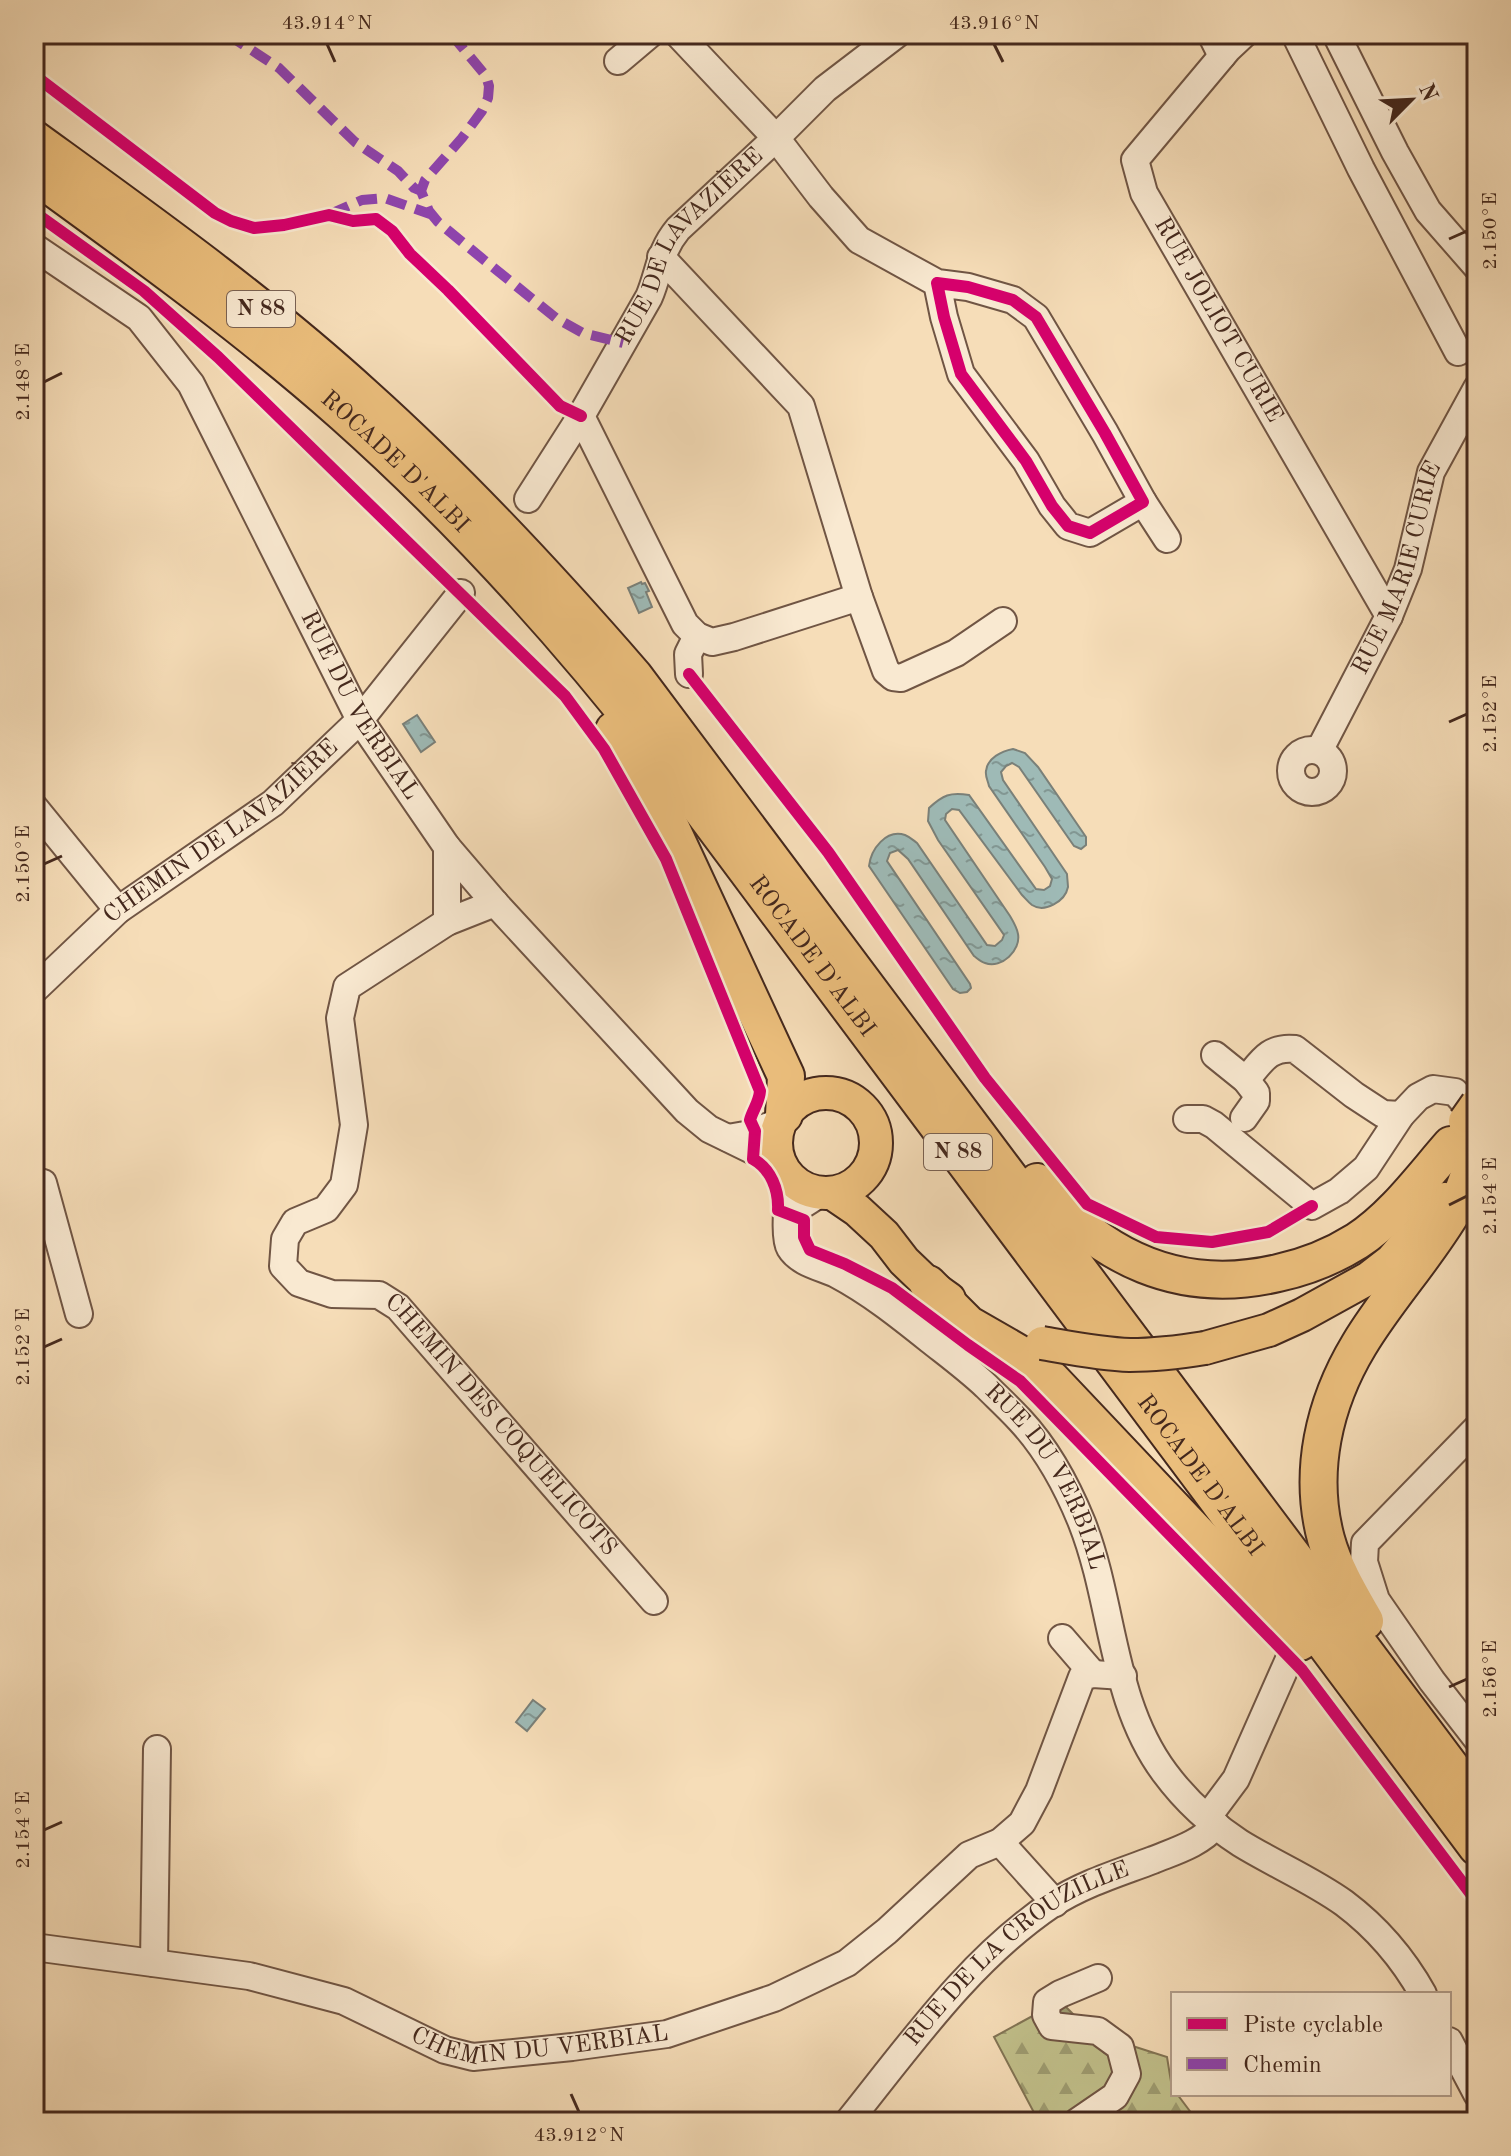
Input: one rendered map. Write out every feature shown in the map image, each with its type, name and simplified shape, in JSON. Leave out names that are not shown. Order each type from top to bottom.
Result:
[{"type":"highway","name":"ROCADE D'ALBI","points":[[34,139],[183,247],[364,395],[473,499],[558,588],[634,676],[1477,1802]]},
{"type":"highway","name":"ROCADE D'ALBI","points":[[34,174],[164,268],[344,414],[528,598],[644,733],[1477,1847]]},
{"type":"highway","points":[[528,598],[544,637],[631,754],[671,828],[786,1076],[782,1118]]},
{"type":"highway","points":[[634,676],[831,911],[1005,1143],[1056,1205],[1096,1240],[1131,1260],[1173,1276],[1208,1281],[1251,1280],[1328,1257],[1358,1240],[1387,1217],[1470,1135]]},
{"type":"highway","points":[[1417,1722],[1401,1679],[1343,1582],[1326,1539],[1318,1491],[1321,1440],[1334,1395],[1359,1345],[1456,1207],[1470,1135]]},
{"type":"highway","points":[[928,1284],[968,1324],[1020,1354],[1051,1379],[1310,1652],[1356,1706],[1378,1714]]},
{"type":"main road","points":[[884,1235],[871,1182],[876,1145],[874,1129],[867,1114],[841,1095],[825,1092],[809,1095],[795,1103],[782,1118],[776,1135],[776,1148],[784,1169],[809,1190],[826,1193],[857,1210],[928,1284],[959,1307],[988,1323],[1042,1343],[1128,1355],[1205,1348],[1269,1330],[1337,1295],[1380,1250],[1470,1135]]},
{"type":"main road","points":[[826,1193],[857,1183],[873,1161]]},
{"type":"street","points":[[618,61],[650,34]]},
{"type":"street","points":[[678,34],[776,138],[859,240],[937,283],[968,287],[1013,300],[1036,317],[1167,539]]},
{"type":"street","points":[[699,34],[710,68]]},
{"type":"street","name":"RUE DE LAVAZIÈRE","points":[[528,499],[581,416],[649,297],[669,240],[825,89],[897,34]]},
{"type":"street","points":[[1216,45],[1244,34]]},
{"type":"street","points":[[1295,34],[1361,169],[1458,352]]},
{"type":"street","points":[[1336,34],[1428,211],[1477,267]]},
{"type":"street","name":"RUE JOLIOT CURIE","points":[[1216,45],[1135,160],[1144,193],[1389,616]]},
{"type":"street","points":[[1361,169],[1395,152]]},
{"type":"street","name":"RUE DU VERBIAL","points":[[34,247],[139,318],[191,384],[360,720],[447,847],[687,1111],[709,1129],[784,1169],[788,1214],[785,1229],[789,1247],[801,1260],[856,1285],[895,1312],[977,1377],[1021,1420],[1039,1443],[1064,1482],[1083,1525],[1129,1701],[1148,1748],[1165,1773],[1187,1799],[1240,1843],[1304,1877],[1346,1904],[1378,1933],[1410,1972],[1422,1992]]},
{"type":"street","points":[[661,257],[801,406],[859,597],[886,671],[893,677],[901,678],[956,653],[1003,621]]},
{"type":"street","points":[[937,283],[961,374],[1026,461],[1052,506],[1068,526],[1090,533],[1143,502]]},
{"type":"street","name":"RUE MARIE CURIE","points":[[1319,751],[1389,616],[1408,569],[1431,472],[1477,388]]},
{"type":"street","points":[[581,416],[685,624],[697,636],[712,642],[734,637],[859,597]]},
{"type":"street","name":"CHEMIN DE LAVAZIÈRE","points":[[34,990],[118,910],[273,803],[360,720],[461,593]]},
{"type":"street","points":[[689,674],[688,654],[697,636]]},
{"type":"street","points":[[34,807],[118,910]]},
{"type":"street","points":[[447,847],[447,922]]},
{"type":"street","name":"CHEMIN DES COQUELICOTS","points":[[495,903],[447,922],[347,987],[340,1018],[354,1125],[344,1185],[326,1209],[295,1222],[285,1239],[283,1266],[299,1283],[332,1294],[379,1295],[398,1307],[654,1601]]},
{"type":"street","points":[[1246,1080],[1269,1053],[1283,1047],[1295,1049],[1383,1114],[1401,1115]]},
{"type":"street","points":[[1215,1055],[1246,1080],[1256,1093],[1256,1101],[1244,1118]]},
{"type":"street","points":[[1187,1119],[1203,1119],[1214,1125],[1312,1206],[1339,1191],[1366,1168],[1401,1115],[1418,1097],[1433,1089],[1455,1092],[1470,1135]]},
{"type":"street","points":[[728,1138],[745,1135],[782,1118]]},
{"type":"street","points":[[34,1181],[43,1183],[79,1314]]},
{"type":"street","points":[[788,1214],[826,1193]]},
{"type":"street","points":[[1477,1428],[1365,1543],[1364,1562],[1376,1600],[1477,1739]]},
{"type":"street","points":[[1062,1638],[1093,1674],[1123,1676]]},
{"type":"street","points":[[1212,1822],[1236,1779],[1290,1657]]},
{"type":"street","name":"CHEMIN DU VERBIAL","points":[[34,1947],[249,1976],[344,2001],[445,2050],[473,2057],[667,2034],[774,1998],[847,1963],[887,1931],[969,1855],[1000,1842],[1022,1823],[1039,1791],[1082,1677],[1093,1674]]},
{"type":"street","points":[[154,1963],[157,1749]]},
{"type":"street","name":"RUE DE LA CROUZILLE","points":[[848,2122],[947,1999],[986,1957],[1023,1925],[1055,1903],[1101,1880],[1185,1848],[1209,1834],[1212,1822]]},
{"type":"street","points":[[1000,1842],[1055,1903]]},
{"type":"street","points":[[1077,2122],[1115,2096],[1127,2074],[1120,2047],[1098,2031],[1052,2026],[1046,2015],[1047,2002],[1098,1978]]},
{"type":"street","points":[[1451,2045],[1477,2094]]},
{"type":"green space","points":[[1060,2001],[1092,2033],[1167,2057],[1171,2096],[1178,2096],[1198,2122],[1039,2122],[994,2037]]},
{"type":"water","points":[[641,582],[649,591],[646,592],[652,607],[639,613],[628,588]]},
{"type":"water","points":[[417,715],[435,742],[421,752],[403,724]]},
{"type":"water","points":[[1013,749],[1025,753],[1038,767],[1086,837],[1086,845],[1081,849],[1074,846],[1019,767],[1012,763],[1006,766],[1001,772],[1003,780],[1067,874],[1068,887],[1063,897],[1048,907],[1037,907],[1022,895],[959,810],[952,809],[946,814],[945,820],[1016,927],[1018,940],[1009,957],[991,964],[974,956],[908,859],[898,850],[890,853],[887,861],[970,984],[967,992],[960,993],[953,989],[869,866],[870,860],[876,847],[886,838],[898,834],[910,838],[917,843],[987,945],[995,946],[1004,935],[938,840],[928,821],[929,808],[947,796],[969,795],[1036,889],[1044,890],[1050,886],[1052,879],[1045,867],[989,786],[987,766],[1000,753]]},
{"type":"water","points":[[533,1700],[545,1709],[527,1731],[516,1722]]},
{"type":"marked path","points":[[227,34],[279,68],[355,142],[421,191]]},
{"type":"marked path","points":[[451,34],[486,76],[488,98],[462,138],[425,180],[421,191],[429,211],[438,222],[556,318],[583,333],[623,343]]},
{"type":"marked path","points":[[330,214],[362,200],[385,198],[433,215]]},
{"type":"cycle path","points":[[34,75],[215,213],[231,221],[254,228],[329,215],[353,221],[376,219],[392,231],[410,254],[560,406],[581,416]]},
{"type":"cycle path","points":[[34,212],[144,291],[218,357],[565,696],[604,749],[666,859],[760,1091],[750,1120],[755,1131],[753,1159],[765,1168],[773,1181],[778,1210],[804,1220],[804,1237],[810,1250],[892,1288],[1020,1381],[1302,1670],[1477,1902]]},
{"type":"cycle path","points":[[937,283],[968,287],[1013,300],[1036,317],[1143,502],[1090,533],[1068,526],[1052,506],[1026,461],[961,374],[937,283]]},
{"type":"cycle path","points":[[689,674],[828,852],[985,1078],[1087,1204],[1156,1237],[1212,1242],[1268,1232],[1312,1206]]}]
